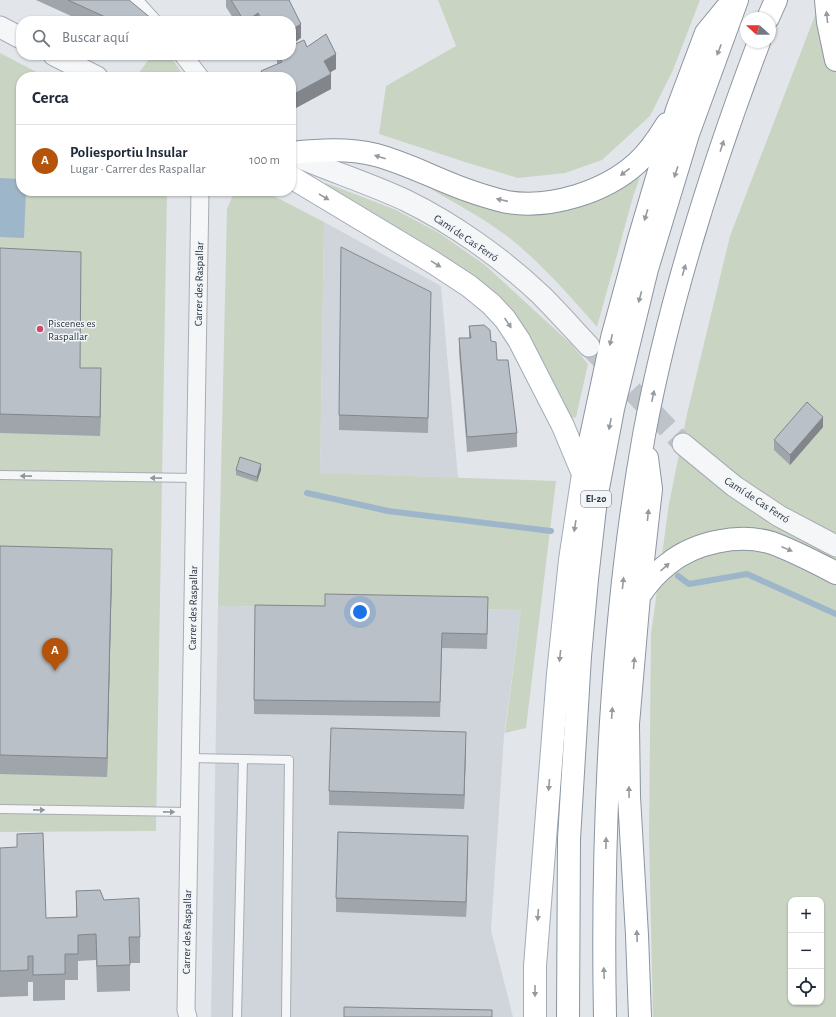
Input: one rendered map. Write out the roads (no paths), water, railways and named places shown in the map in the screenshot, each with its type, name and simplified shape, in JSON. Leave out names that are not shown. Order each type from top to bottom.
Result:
[{"type":"main road","points":[[535,1017],[536,958],[558,674],[570,560],[583,474],[612,338],[638,239],[677,110],[706,33],[733,0]]},
{"type":"main road","name":"EI-20","points":[[568,1017],[569,839],[581,649],[596,499],[612,409],[647,269],[688,134],[737,0]]},
{"type":"main road","points":[[771,12],[776,0]]},
{"type":"main road","points":[[826,0],[828,22],[836,60]]},
{"type":"main road","points":[[605,1017],[603,959],[606,838],[615,669],[627,544],[644,435],[662,354],[699,216],[729,124],[757,48]]},
{"type":"main road","points":[[296,153],[319,150],[353,151],[376,155],[494,199],[508,202],[541,203],[572,198],[600,187],[621,175],[638,162],[659,136],[677,110]]},
{"type":"main road","points":[[296,180],[434,263],[469,286],[491,304],[505,319],[522,346],[562,426],[583,474]]},
{"type":"main road","points":[[640,1017],[629,797],[628,724],[639,596],[651,489],[644,435]]},
{"type":"main road","points":[[639,596],[648,583],[667,564],[683,554],[705,544],[728,540],[748,539],[771,543],[798,554],[836,573]]},
{"type":"street","points":[[133,0],[147,16]]},
{"type":"street","points":[[0,27],[16,35]]},
{"type":"street","points":[[64,60],[87,72]]},
{"type":"street","points":[[187,60],[196,72]]},
{"type":"street","name":"Camí de Cas Ferró","points":[[296,156],[407,201],[460,232],[502,262],[540,295],[590,346]]},
{"type":"street","name":"Camí de Cas Ferró","points":[[296,163],[318,166]]},
{"type":"street","name":"Carrer des Raspallar","points":[[184,1015],[202,196]]},
{"type":"street","name":"Camí de Cas Ferró","points":[[684,444],[702,461],[740,490],[779,516],[836,546]]},
{"type":"lane","points":[[0,475],[195,478]]},
{"type":"lane","points":[[190,758],[289,760],[286,1017]]},
{"type":"lane","points":[[238,1017],[243,759]]},
{"type":"lane","points":[[0,809],[189,812]]},
{"type":"water","points":[[0,178],[16,179],[16,196],[26,196],[24,238],[0,237]]},
{"type":"waterway","points":[[307,493],[388,511],[551,531]]},
{"type":"waterway","points":[[678,576],[689,584],[747,574],[836,614]]},
{"type":"tunnel","points":[[589,346],[683,444]]},
{"type":"place","name":"Piscenes es Raspallar","points":[[40,329]]},
{"type":"place","name":"Poliesportiu Insular","points":[[55,671]]}]
